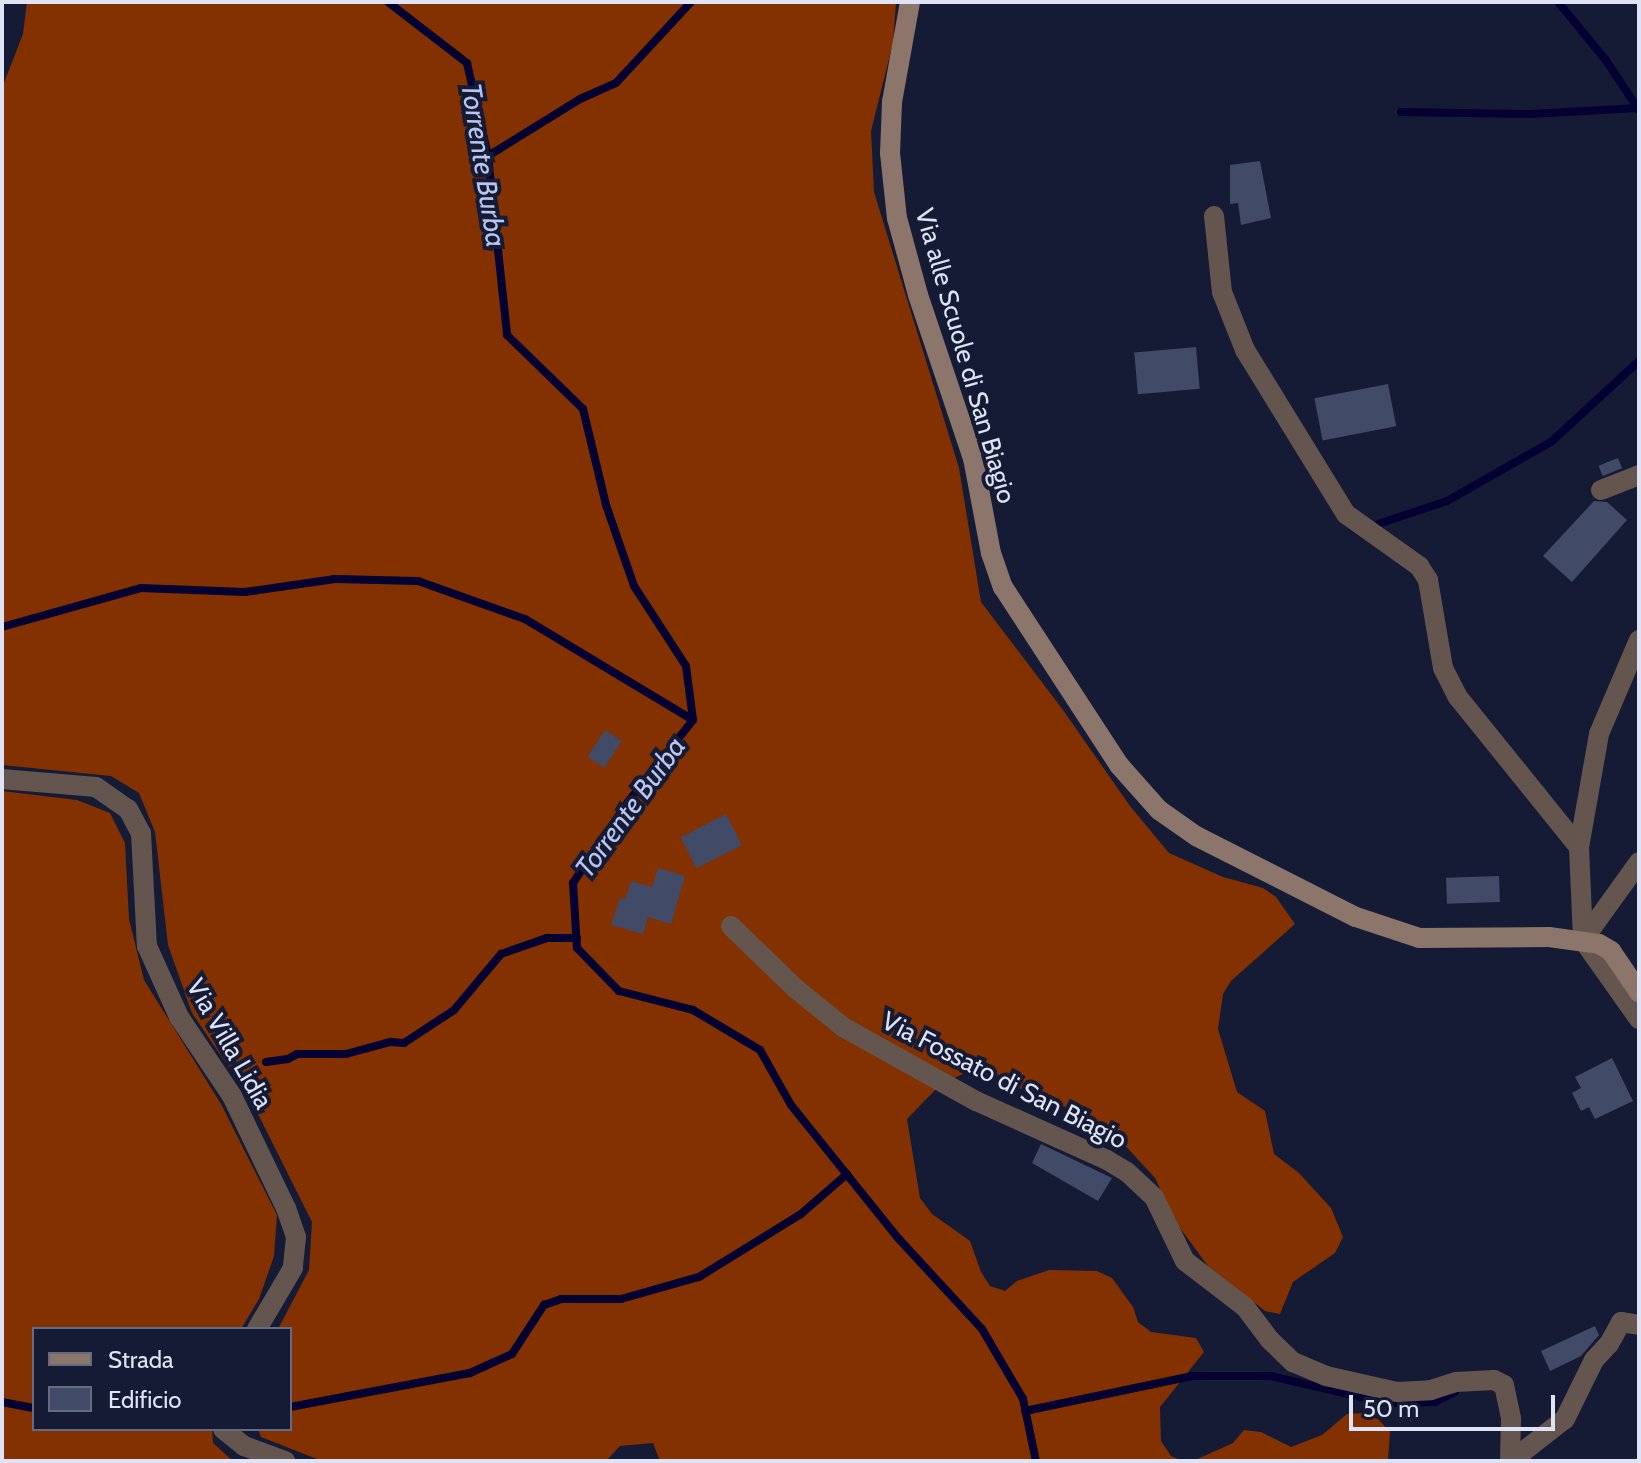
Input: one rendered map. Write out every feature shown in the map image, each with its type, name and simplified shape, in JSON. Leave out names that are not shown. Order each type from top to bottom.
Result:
[{"type":"street","name":"Via alle Scuole di San Biagio","points":[[910,2],[892,102],[890,153],[897,218],[918,295],[973,458],[991,553],[1003,587],[1119,765],[1159,810],[1196,836],[1380,926],[1419,938],[1549,937],[1583,940],[1611,951],[1639,992]]},
{"type":"street","points":[[1214,216],[1222,292],[1245,350],[1346,514],[1419,566],[1428,580],[1443,668],[1457,696],[1579,847]]},
{"type":"street","points":[[1601,490],[1639,475]]},
{"type":"street","points":[[1639,640],[1599,734],[1579,847],[1583,940],[1639,1019]]},
{"type":"street","name":"Via Villa Lidia","points":[[2,779],[96,787],[128,809],[141,833],[147,946],[179,1017],[232,1096],[286,1208],[296,1237],[293,1268],[258,1327]]},
{"type":"street","points":[[1583,940],[1639,862]]},
{"type":"street","name":"Via Fossato di San Biagio","points":[[731,926],[795,988],[843,1027],[976,1101],[1127,1172],[1154,1197],[1185,1261],[1245,1307],[1270,1340],[1293,1362],[1326,1376],[1397,1392],[1431,1390],[1456,1382],[1494,1380],[1504,1385],[1511,1419],[1510,1461]]},
{"type":"street","name":"Via Fossato di San Biagio","points":[[1510,1461],[1565,1419],[1594,1360],[1621,1322],[1639,1325]]},
{"type":"street","points":[[225,1431],[244,1446],[285,1461]]},
{"type":"shaded area","points":[[27,2],[896,2],[893,43],[871,131],[874,192],[959,468],[981,602],[1063,710],[1130,806],[1169,853],[1223,877],[1263,888],[1276,897],[1295,924],[1231,981],[1223,994],[1218,1029],[1237,1092],[1265,1111],[1274,1154],[1299,1173],[1331,1208],[1343,1237],[1335,1253],[1293,1282],[1280,1314],[1265,1311],[1208,1266],[1177,1224],[1155,1178],[1109,1128],[1080,1110],[1033,1100],[1007,1077],[971,1070],[940,1085],[907,1119],[920,1198],[932,1214],[970,1241],[981,1272],[990,1286],[1005,1291],[1017,1281],[1049,1270],[1097,1271],[1112,1278],[1133,1307],[1138,1322],[1151,1332],[1196,1338],[1204,1352],[1160,1407],[1161,1441],[1171,1456],[1183,1461],[660,1461],[653,1443],[620,1446],[606,1461],[322,1461],[261,1437],[259,1431],[292,1431],[292,1327],[279,1327],[309,1270],[312,1222],[251,1100],[192,1013],[168,945],[155,832],[139,793],[111,776],[2,765],[2,88],[23,34]]},
{"type":"shaded area","points":[[2,791],[77,800],[110,813],[125,843],[129,919],[144,980],[221,1104],[277,1215],[274,1256],[259,1299],[242,1327],[32,1327],[32,1431],[212,1431],[213,1443],[233,1461],[2,1461]]},
{"type":"shaded area","points":[[1365,1413],[1379,1420],[1390,1432],[1388,1461],[1193,1461],[1233,1443],[1244,1430],[1261,1432],[1291,1447],[1322,1435],[1347,1414]]},
{"type":"building","points":[[1260,161],[1271,218],[1241,225],[1238,203],[1230,204],[1230,165]]},
{"type":"building","points":[[1196,347],[1200,389],[1138,394],[1134,352]]},
{"type":"building","points":[[1388,384],[1396,426],[1323,441],[1314,398]]},
{"type":"building","points":[[1618,458],[1622,468],[1603,476],[1599,466]]},
{"type":"building","points":[[1594,501],[1607,502],[1627,520],[1572,582],[1543,556]]},
{"type":"building","points":[[605,730],[622,741],[604,768],[588,757]]},
{"type":"building","points":[[726,814],[742,845],[696,868],[681,837]]},
{"type":"building","points":[[658,868],[685,876],[671,924],[648,917],[643,934],[611,925],[620,898],[625,899],[631,881],[652,887]]},
{"type":"building","points":[[1499,876],[1500,902],[1447,904],[1446,878]]},
{"type":"building","points":[[1612,1058],[1633,1101],[1595,1119],[1589,1107],[1581,1111],[1572,1093],[1581,1088],[1575,1077]]},
{"type":"building","points":[[1041,1144],[1112,1178],[1098,1201],[1032,1163]]},
{"type":"building","points":[[1595,1326],[1599,1335],[1581,1356],[1550,1371],[1541,1351]]},
{"type":"waterway","name":"Torrente Burba","points":[[388,2],[467,63],[488,156],[507,335],[583,409],[606,505],[634,586],[686,666],[693,720],[628,802],[573,883],[577,948],[619,991],[693,1010],[760,1050],[791,1105],[898,1238],[982,1329],[1023,1399],[1036,1461]]},
{"type":"waterway","points":[[488,156],[580,99],[616,83],[691,2]]},
{"type":"waterway","points":[[1558,2],[1605,59],[1639,110]]},
{"type":"waterway","points":[[1401,112],[1531,114],[1638,108]]},
{"type":"waterway","points":[[1372,526],[1447,501],[1551,442],[1639,361]]},
{"type":"waterway","points":[[2,627],[141,588],[245,592],[335,579],[418,581],[525,619],[693,720]]},
{"type":"waterway","points":[[266,1062],[288,1059],[297,1054],[346,1054],[390,1042],[404,1043],[454,1010],[501,954],[547,938],[577,938]]},
{"type":"waterway","points":[[292,1407],[470,1373],[512,1354],[544,1305],[561,1299],[621,1299],[699,1277],[801,1214],[847,1174]]},
{"type":"waterway","points":[[1025,1411],[1192,1376],[1270,1376],[1386,1403],[1435,1402],[1455,1392]]},
{"type":"waterway","points":[[2,1402],[32,1408]]}]
